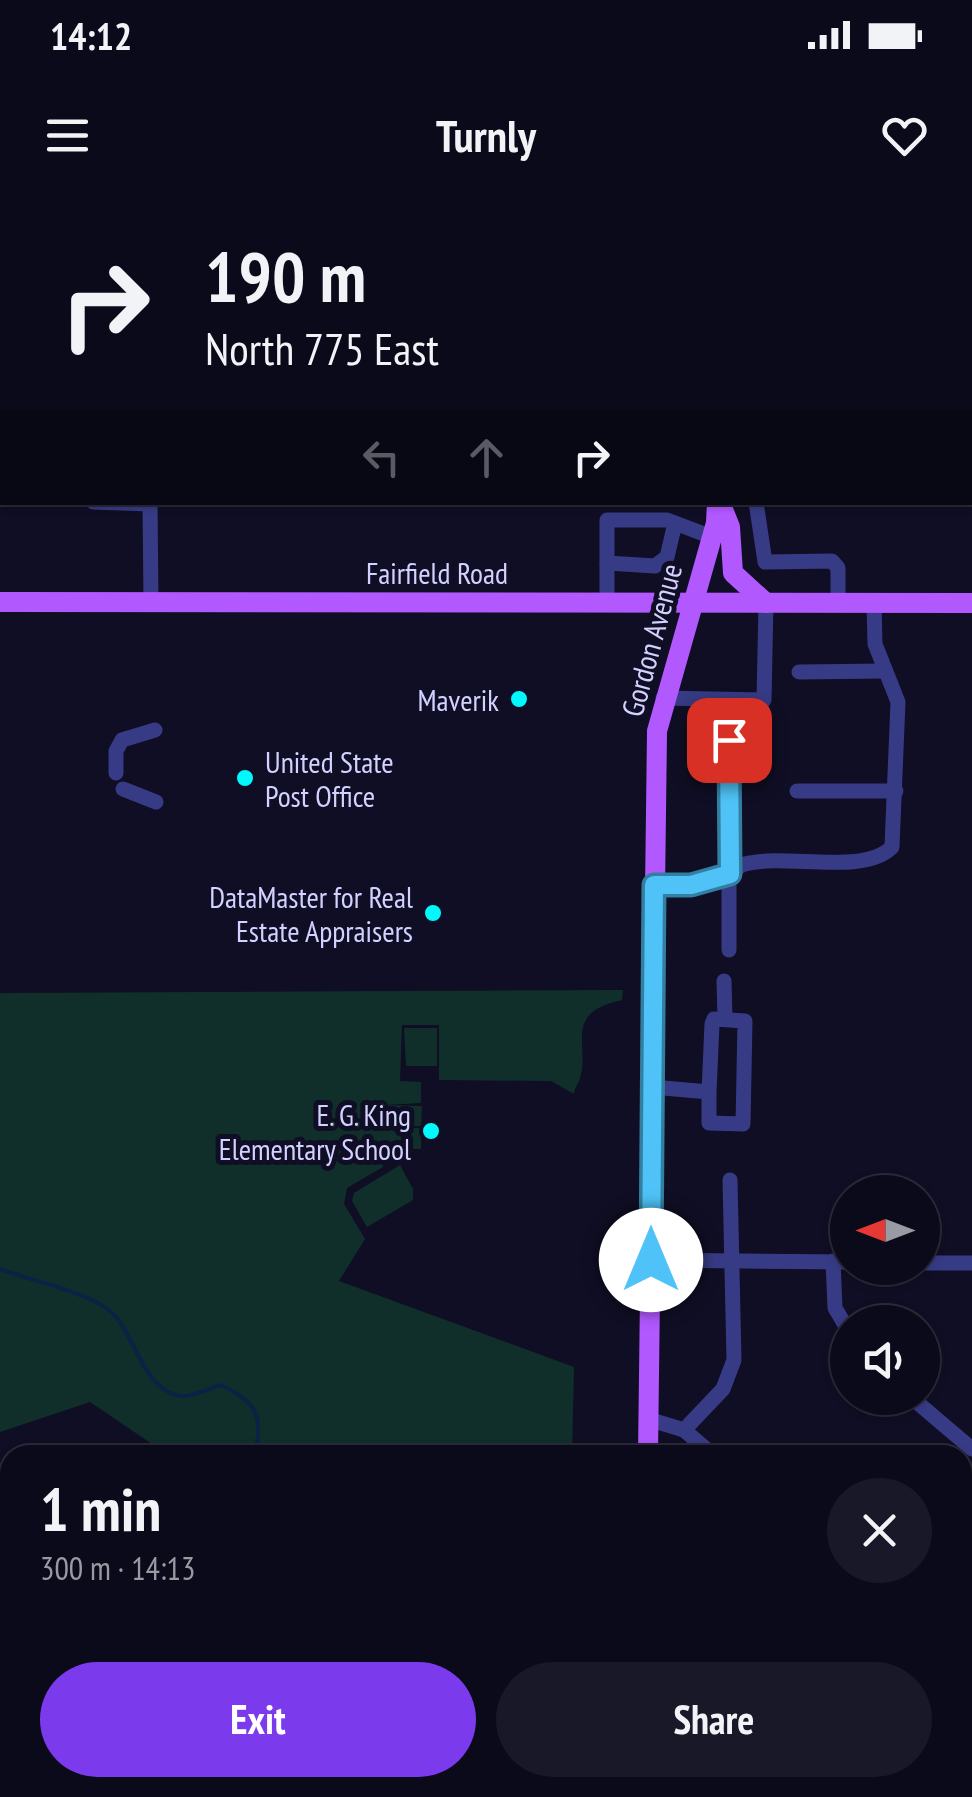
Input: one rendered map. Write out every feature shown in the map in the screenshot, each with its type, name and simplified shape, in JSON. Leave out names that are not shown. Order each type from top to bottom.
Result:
[{"type":"main road","name":"Gordon Avenue","points":[[648,1445],[656,744],[664,698],[718,505]]},
{"type":"main road","points":[[720,505],[730,527],[733,573],[766,603]]},
{"type":"main road","name":"Fairfield Road","points":[[0,602],[972,604]]},
{"type":"street","points":[[150,505],[150,602]]},
{"type":"street","points":[[756,505],[764,562],[832,561],[838,568],[838,603]]},
{"type":"street","points":[[608,603],[607,520],[675,523],[712,538]]},
{"type":"street","points":[[607,564],[655,566],[667,557],[675,523]]},
{"type":"street","points":[[664,698],[764,700],[766,603]]},
{"type":"street","points":[[654,885],[691,885],[730,874],[742,864],[775,860],[871,860],[884,856],[892,847],[896,830],[898,702],[875,644],[874,603]]},
{"type":"street","points":[[799,672],[886,671]]},
{"type":"street","points":[[116,773],[116,752],[122,740],[155,730]]},
{"type":"street","points":[[729,740],[729,950]]},
{"type":"street","points":[[123,789],[156,802]]},
{"type":"street","points":[[797,791],[896,791]]},
{"type":"street","points":[[724,980],[725,1019]]},
{"type":"street","points":[[725,1019],[745,1020],[742,1124],[709,1123],[709,1092],[712,1024],[725,1019]]},
{"type":"street","points":[[652,1088],[709,1092]]},
{"type":"street","points":[[684,1430],[730,1378],[734,1360],[730,1180]]},
{"type":"street","points":[[651,1260],[830,1262]]},
{"type":"street","points":[[940,1263],[972,1264]]},
{"type":"street","points":[[932,1415],[968,1445]]},
{"type":"street","points":[[648,1419],[684,1430],[701,1445]]},
{"type":"green space","points":[[623,990],[622,1000],[603,1006],[585,1023],[582,1069],[574,1094],[551,1081],[439,1080],[439,1025],[402,1025],[400,1081],[421,1082],[421,1103],[384,1105],[422,1106],[421,1126],[384,1127],[421,1128],[421,1149],[384,1149],[383,1167],[347,1188],[344,1204],[365,1239],[339,1281],[574,1367],[572,1445],[154,1445],[90,1402],[0,1432],[0,993]]},
{"type":"green space","points":[[404,1028],[437,1028],[437,1066],[406,1066]]},
{"type":"green space","points":[[400,1165],[413,1189],[413,1200],[367,1227],[352,1201],[354,1193]]},
{"type":"waterway","points":[[0,1269],[72,1292],[109,1310],[149,1373],[169,1393],[187,1396],[221,1385],[243,1398],[258,1420],[256,1445]]},
{"type":"place","name":"Maverik","points":[[519,699]]},
{"type":"place","name":"United State Post Office","points":[[245,778]]},
{"type":"place","name":"DataMaster for Real Estate Appraisers","points":[[433,913]]},
{"type":"place","name":"E. G. King Elementary School","points":[[431,1131]]},
{"type":"route","points":[[651,1260],[654,885],[691,885],[730,874],[729,740]]}]
